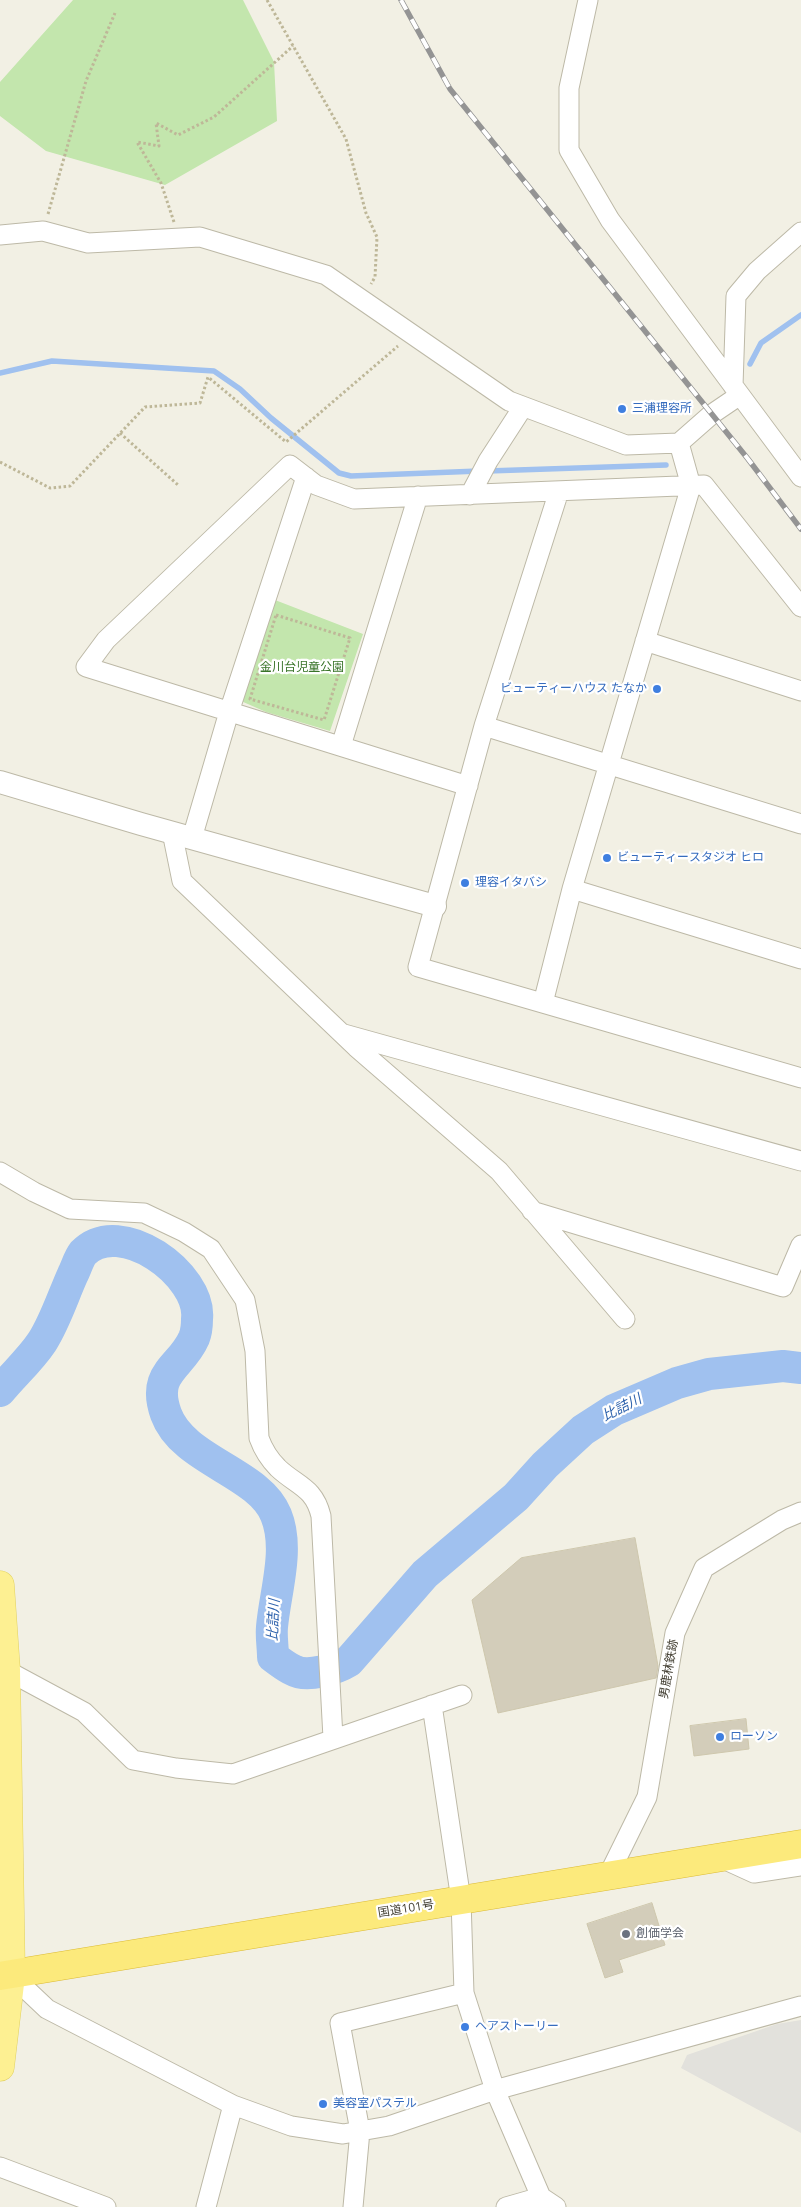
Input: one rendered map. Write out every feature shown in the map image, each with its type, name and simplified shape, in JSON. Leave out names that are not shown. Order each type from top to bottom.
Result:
[{"type":"highway","name":"国道101号","points":[[4,1977],[67,1964],[607,1878],[801,1844]]},
{"type":"main road","points":[[0,1585],[6,1670],[4,1977],[0,2067]]},
{"type":"street","points":[[588,0],[569,88],[569,150],[610,220],[801,477]]},
{"type":"street","points":[[0,235],[43,231],[88,243],[200,237],[326,275],[509,401],[626,445],[679,442],[712,414],[736,390],[736,296],[757,271],[801,232]]},
{"type":"street","points":[[470,495],[488,461],[524,407]]},
{"type":"street","points":[[543,1003],[572,889],[692,486],[679,442]]},
{"type":"street","points":[[468,786],[86,667],[106,640],[290,465],[316,485],[354,499],[704,485],[801,607]]},
{"type":"street","points":[[306,477],[229,712],[182,835],[182,881],[341,1033],[499,1171],[625,1319]]},
{"type":"street","points":[[559,491],[484,726],[418,967],[801,1078]]},
{"type":"street","points":[[341,746],[418,496]]},
{"type":"street","points":[[645,641],[801,691]]},
{"type":"street","points":[[484,726],[608,766],[801,824]]},
{"type":"street","points":[[0,782],[435,906]]},
{"type":"street","points":[[572,889],[801,959]]},
{"type":"street","points":[[341,1033],[801,1161]]},
{"type":"street","points":[[0,1172],[34,1192],[70,1209],[144,1213],[184,1232],[211,1249],[241,1292],[245,1300],[255,1351],[259,1438],[264,1451],[276,1466],[311,1492],[319,1509],[333,1738]]},
{"type":"street","points":[[532,1210],[783,1287],[801,1245]]},
{"type":"street","name":"男鹿林鉄跡","points":[[607,1878],[647,1798],[675,1633],[704,1568],[782,1520],[801,1512]]},
{"type":"street","points":[[6,1670],[84,1712],[133,1760],[150,1764],[233,1774],[462,1695]]},
{"type":"street","points":[[432,1705],[461,1900],[464,1993],[495,2090],[548,2202],[506,2207]]},
{"type":"street","points":[[719,1858],[754,1873],[801,1866]]},
{"type":"street","points":[[4,1977],[47,2009],[233,2104],[291,2126],[344,2134],[419,2117],[495,2090],[801,2006]]},
{"type":"street","points":[[353,2207],[360,2131],[340,2023],[464,1993]]},
{"type":"street","points":[[206,2207],[233,2104]]},
{"type":"street","points":[[0,2168],[106,2207]]},
{"type":"path","points":[[267,0],[346,139],[366,213],[377,237],[374,277],[361,300]]},
{"type":"path","points":[[43,231],[86,81],[114,13]]},
{"type":"path","points":[[178,238],[161,183],[137,142],[159,146],[156,123],[178,136],[214,117],[293,46]]},
{"type":"path","points":[[0,462],[50,488],[70,486],[145,407],[200,402],[208,377],[286,442],[412,334]]},
{"type":"path","points":[[120,433],[178,485]]},
{"type":"path","points":[[276,614],[350,638],[324,720],[250,699],[276,614]]},
{"type":"green space","points":[[73,0],[243,0],[274,62],[277,121],[165,185],[46,151],[0,116],[0,82]]},
{"type":"green space","name":"金川台児童公園","points":[[275,600],[363,634],[330,731],[266,712],[241,701]]},
{"type":"shaded area","points":[[801,2020],[801,2133],[681,2068],[687,2055],[777,2024]]},
{"type":"building","points":[[635,1538],[658,1666],[656,1678],[498,1713],[472,1600],[521,1558]]},
{"type":"building","name":"ローソン","points":[[746,1719],[749,1749],[694,1756],[690,1726]]},
{"type":"building","name":"創価学会","points":[[652,1903],[665,1945],[619,1960],[623,1972],[605,1978],[587,1924]]},
{"type":"waterway","points":[[750,364],[761,343],[801,315]]},
{"type":"waterway","points":[[0,373],[52,361],[214,371],[240,389],[271,418],[339,473],[351,476],[479,471]]},
{"type":"waterway","points":[[488,471],[666,465]]},
{"type":"waterway","name":"比詰川","points":[[0,1391],[32,1355],[47,1334],[83,1253],[99,1243],[117,1241],[137,1246],[156,1255],[173,1269],[186,1285],[195,1302],[197,1321],[195,1336],[165,1379],[162,1389],[162,1400],[166,1414],[175,1430],[188,1444],[254,1488],[267,1500],[276,1515],[280,1528],[282,1556],[272,1627],[273,1657],[290,1669],[313,1673],[337,1667],[349,1661],[425,1574],[516,1497],[545,1465],[583,1430],[614,1410],[677,1383],[709,1374],[783,1366],[801,1368]]},
{"type":"railway","points":[[401,0],[450,89],[748,459],[801,529]]},
{"type":"place","name":"三浦理容所","points":[[622,409]]},
{"type":"place","name":"ビューティーハウス たなか","points":[[657,689]]},
{"type":"place","name":"ビューティースタジオ ヒロ","points":[[607,858]]},
{"type":"place","name":"理容イタバシ","points":[[465,883]]},
{"type":"place","name":"ローソン","points":[[720,1737]]},
{"type":"place","name":"創価学会","points":[[626,1934]]},
{"type":"place","name":"ヘアストーリー","points":[[465,2027]]},
{"type":"place","name":"美容室パステル","points":[[323,2104]]}]
